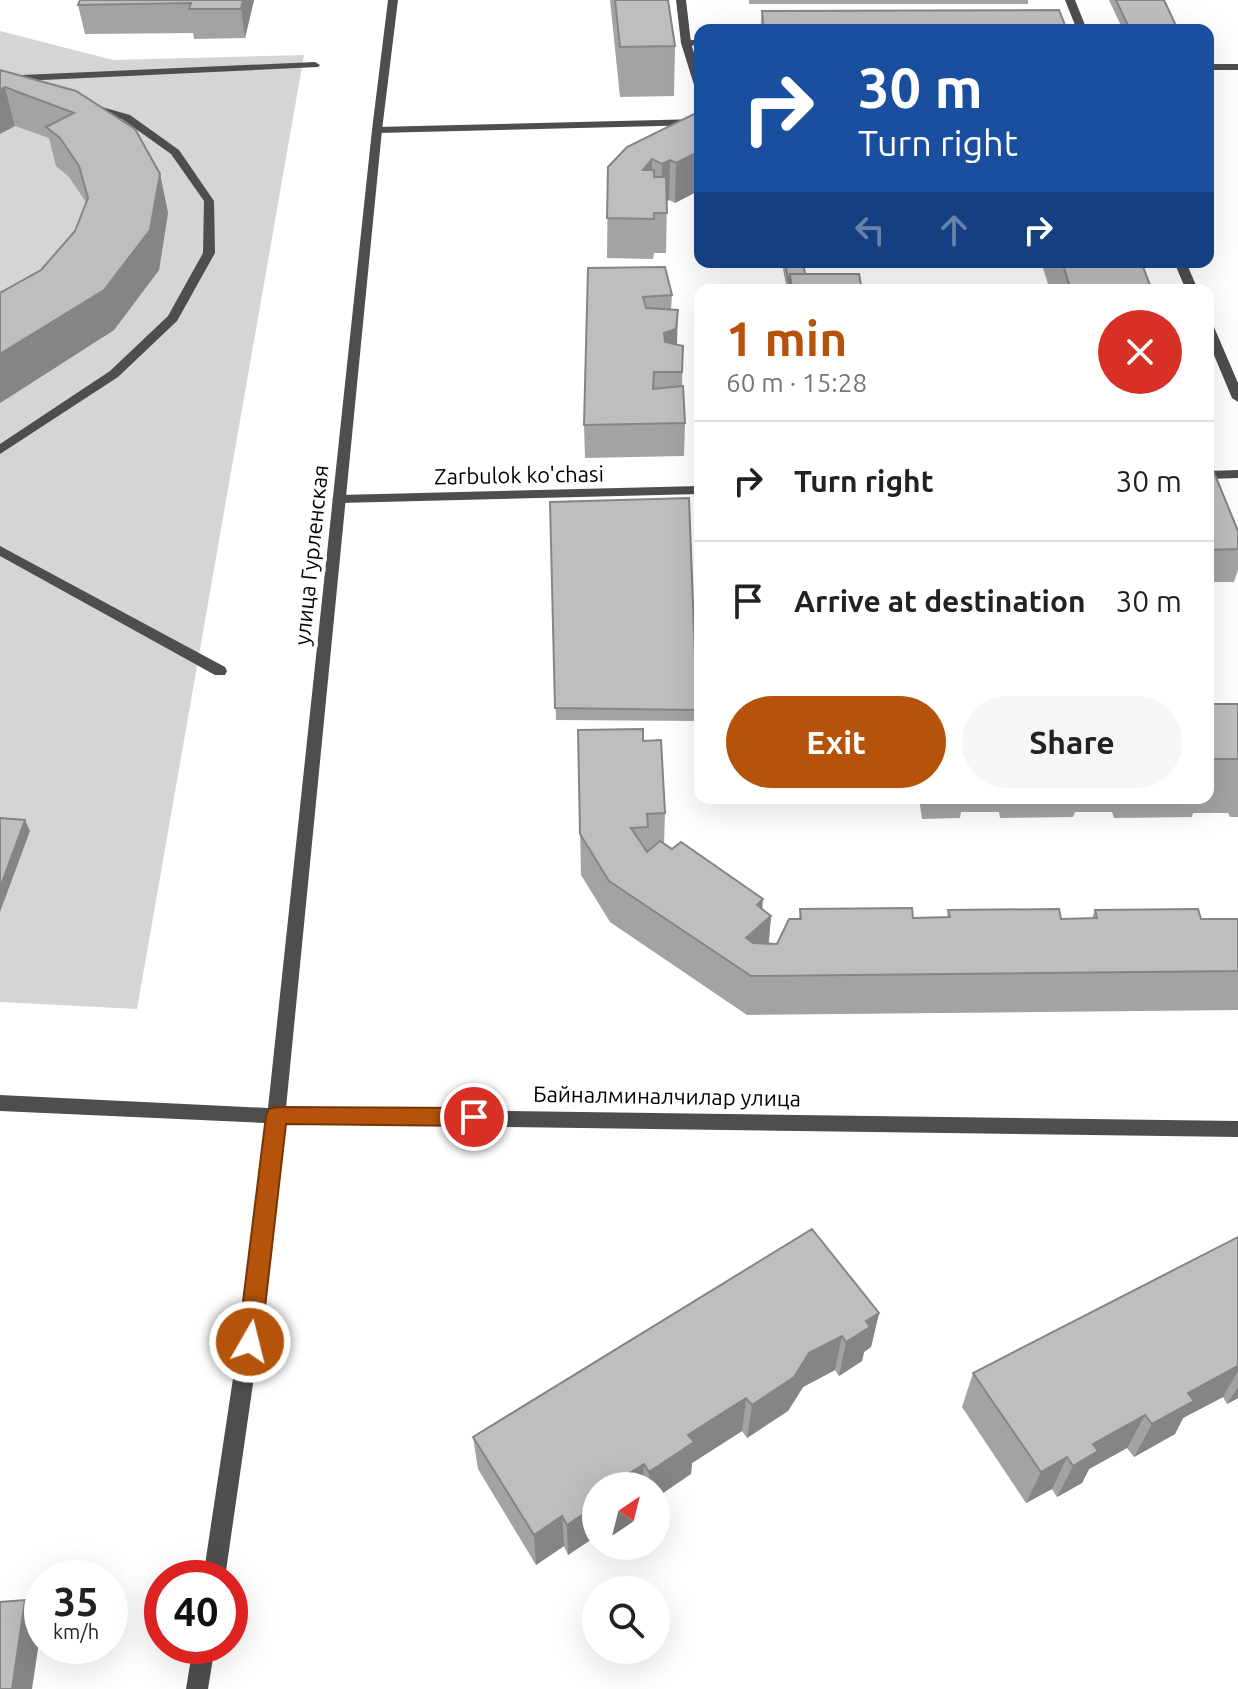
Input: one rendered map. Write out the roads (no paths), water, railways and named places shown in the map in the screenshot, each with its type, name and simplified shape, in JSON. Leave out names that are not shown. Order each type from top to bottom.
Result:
[{"type":"street","name":"улица Гурленская","points":[[217,1560],[254,1312],[393,0]]},
{"type":"street","points":[[681,0],[686,43],[694,69]]},
{"type":"street","points":[[1070,0],[1080,24]]},
{"type":"street","points":[[686,43],[694,43]]},
{"type":"street","points":[[0,79],[315,65]]},
{"type":"street","points":[[1214,67],[1238,67]]},
{"type":"street","points":[[0,89],[15,91]]},
{"type":"street","points":[[0,450],[114,374],[173,318],[209,253],[209,201],[175,152],[126,117],[72,101]]},
{"type":"street","points":[[377,130],[694,122]]},
{"type":"street","points":[[1214,341],[1238,398]]},
{"type":"street","points":[[1214,475],[1238,474]]},
{"type":"street","name":"Zarbulok ko'chasi","points":[[339,499],[694,490]]},
{"type":"street","points":[[0,550],[220,671]]},
{"type":"street","name":"Байналминалчилар улица","points":[[0,1103],[276,1116],[1238,1129]]},
{"type":"street","points":[[197,1689],[201,1664]]}]
